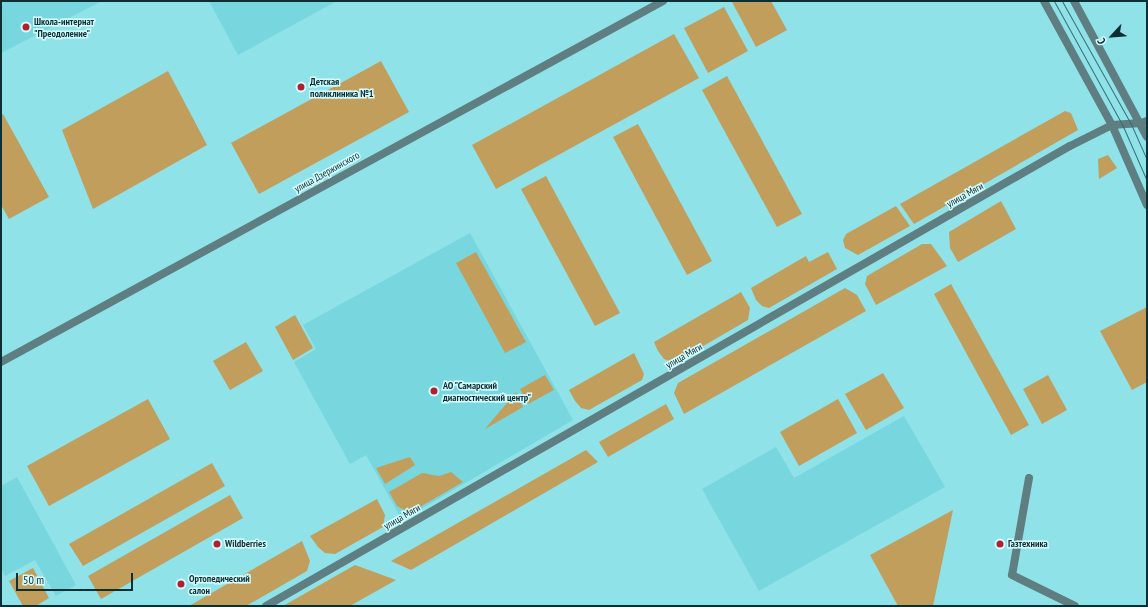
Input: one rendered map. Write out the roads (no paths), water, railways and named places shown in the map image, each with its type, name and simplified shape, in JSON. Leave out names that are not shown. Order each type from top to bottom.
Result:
[{"type":"street","name":"улица Дзержинского","points":[[1,362],[663,1]]},
{"type":"street","points":[[1044,1],[1112,125],[1147,205]]},
{"type":"street","points":[[1074,1],[1144,122],[1147,137]]},
{"type":"street","points":[[1112,125],[1144,122]]},
{"type":"street","name":"улица Мяги","points":[[266,606],[1070,146],[1112,125]]},
{"type":"street","points":[[1029,478],[1012,575],[1075,606]]},
{"type":"tram line","points":[[1054,1],[1122,124],[1147,181]]},
{"type":"tram line","points":[[1062,1],[1131,124],[1147,160]]},
{"type":"place","name":"Школа-интернат \"Преодоление\"","points":[[26,27]]},
{"type":"place","name":"Детская поликлиника №1","points":[[301,87]]},
{"type":"place","name":"АО \"Самарский диагностический центр\"","points":[[434,391]]},
{"type":"place","name":"Wildberries","points":[[217,544]]},
{"type":"place","name":"Газтехника","points":[[1000,544]]},
{"type":"place","name":"Ортопедический салон","points":[[181,584]]}]
